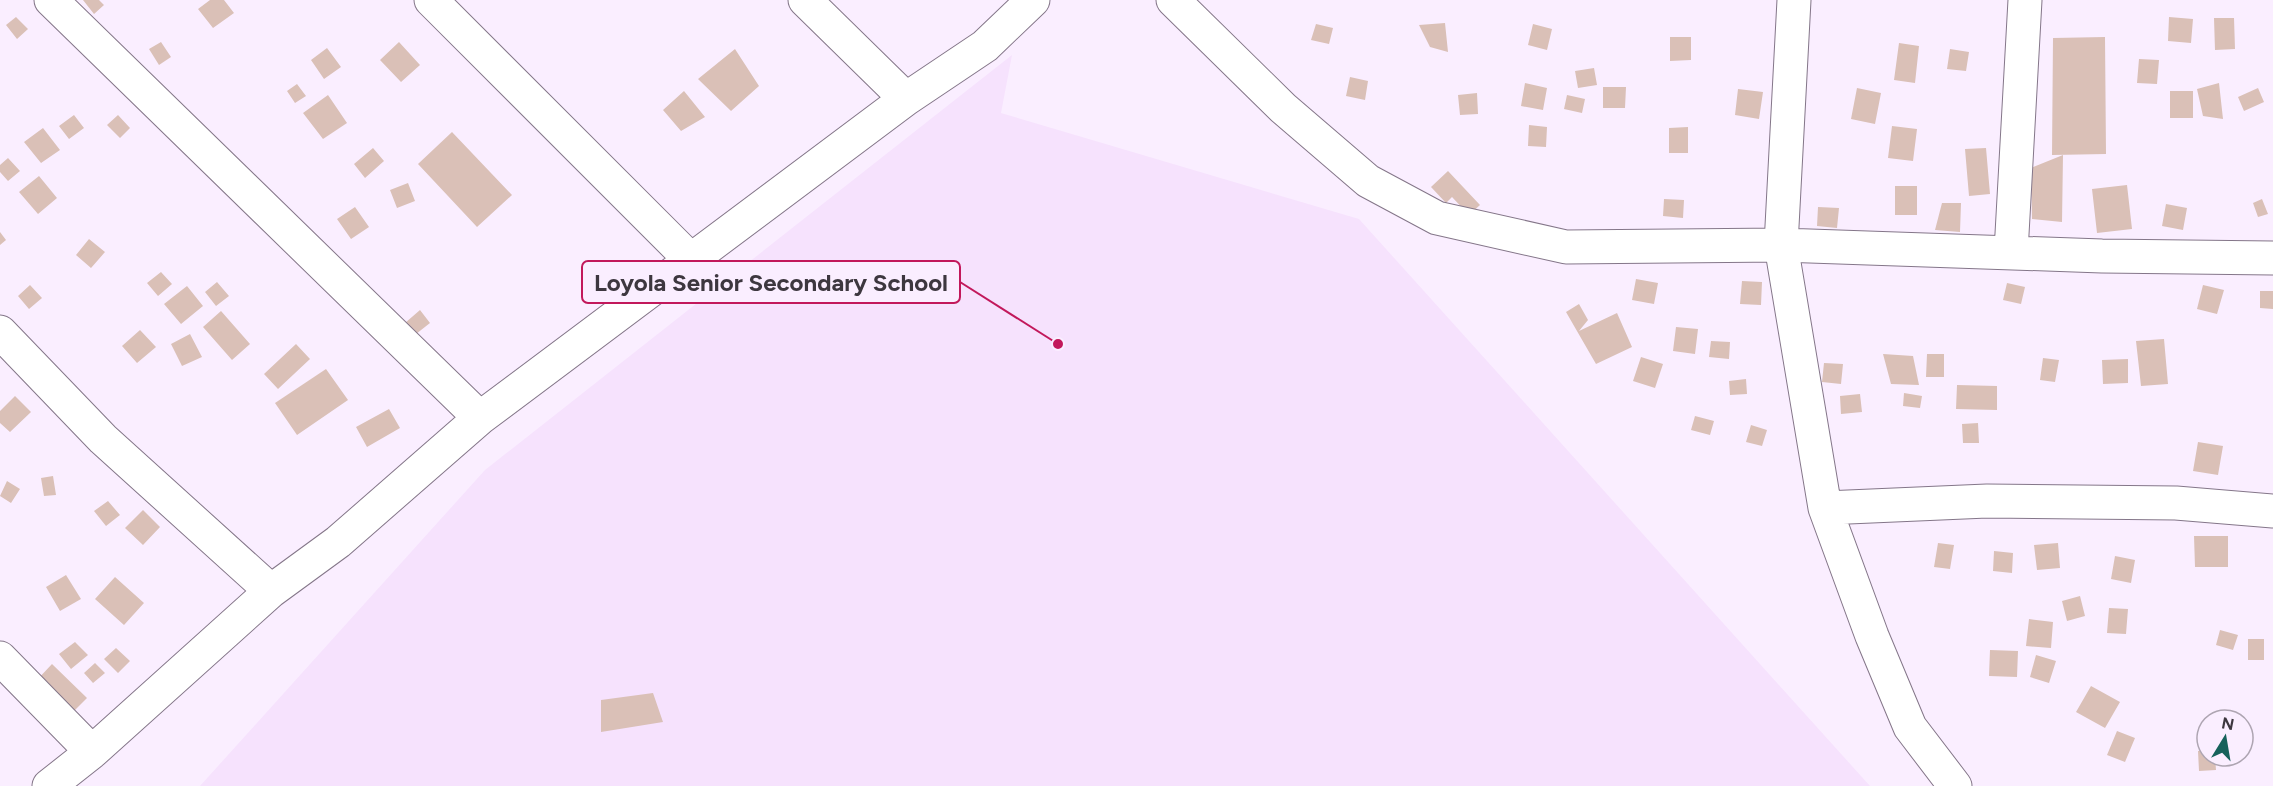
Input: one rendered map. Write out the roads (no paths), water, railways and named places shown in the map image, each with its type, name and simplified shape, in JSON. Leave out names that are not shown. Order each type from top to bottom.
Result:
[{"type":"street","points":[[51,0],[480,418]]},
{"type":"street","points":[[431,0],[691,260]]},
{"type":"street","points":[[804,0],[906,99]]},
{"type":"street","points":[[49,786],[92,752],[271,591],[338,542],[480,418],[906,99],[985,46],[1033,0]]},
{"type":"street","points":[[1794,0],[1781,245],[1825,508],[1872,636],[1910,727],[1955,786]]},
{"type":"street","points":[[2011,252],[2025,0]]},
{"type":"street","points":[[1182,1],[1283,108],[1368,181],[1437,218],[1566,247],[1781,245],[2273,258]]},
{"type":"street","points":[[0,332],[103,439],[271,591]]},
{"type":"street","points":[[1825,508],[1987,501],[2176,503],[2273,511]]},
{"type":"street","points":[[0,658],[92,752]]},
{"type":"place","name":"Loyola Senior Secondary School","points":[[1058,344]]}]
